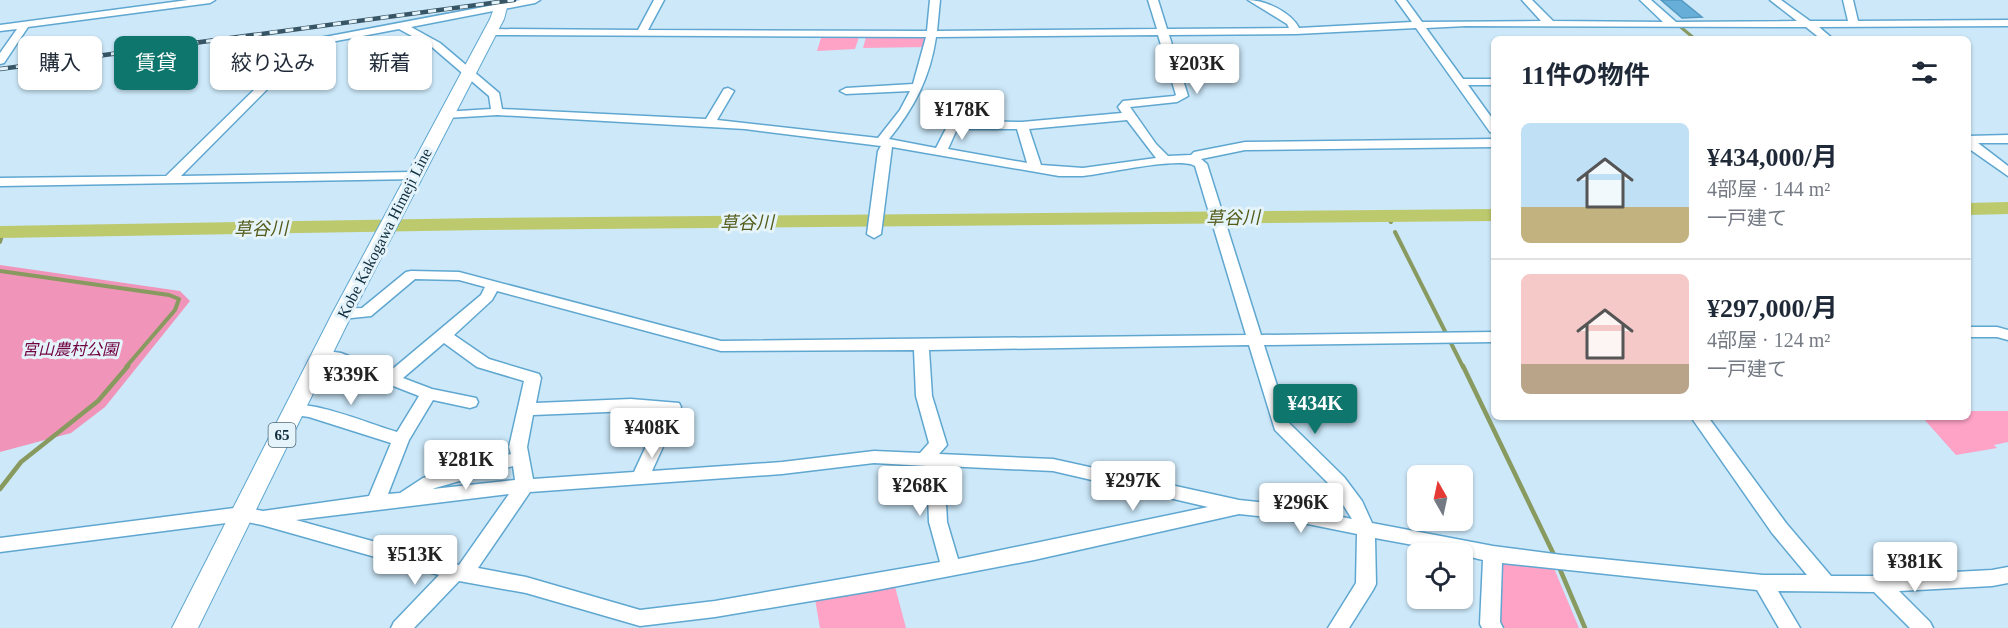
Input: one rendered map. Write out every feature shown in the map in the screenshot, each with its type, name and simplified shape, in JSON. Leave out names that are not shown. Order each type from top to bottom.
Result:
[{"type":"main road","name":"Kobe Kakogawa Himeji Line","points":[[185,628],[252,516],[294,410],[413,176],[490,32],[502,3]]},
{"type":"street","points":[[0,28],[210,0]]},
{"type":"street","points":[[336,38],[502,3],[535,0]]},
{"type":"street","points":[[641,34],[659,0]]},
{"type":"street","points":[[874,234],[886,142],[908,107],[929,51],[935,0]]},
{"type":"street","points":[[1153,0],[1182,96],[1127,103],[1124,107],[1128,116],[1166,160]]},
{"type":"street","points":[[1253,0],[1291,22],[1296,31]]},
{"type":"street","points":[[1401,0],[1491,125]]},
{"type":"street","points":[[1527,0],[1550,24]]},
{"type":"street","points":[[1645,0],[1673,25]]},
{"type":"street","points":[[1775,0],[1824,36]]},
{"type":"street","points":[[1848,0],[1854,24]]},
{"type":"street","points":[[490,32],[932,34],[1296,31],[1419,25],[2008,22]]},
{"type":"street","points":[[0,61],[25,24]]},
{"type":"street","points":[[1578,24],[1588,36]]},
{"type":"street","points":[[401,26],[436,45],[495,95],[497,112]]},
{"type":"street","points":[[895,89],[896,75]]},
{"type":"street","points":[[1460,82],[1491,82]]},
{"type":"street","points":[[846,92],[916,87]]},
{"type":"street","points":[[170,179],[260,90]]},
{"type":"street","points":[[710,122],[723,104],[728,91]]},
{"type":"street","points":[[940,153],[956,119],[966,109]]},
{"type":"street","points":[[447,114],[497,112],[710,122],[886,142],[1059,172],[1083,172],[1166,160],[1194,159],[1202,164],[1212,205],[1281,426],[1338,482],[1356,506],[1366,529],[1366,584],[1338,628]]},
{"type":"street","points":[[978,127],[1022,126],[1128,116]]},
{"type":"street","points":[[1022,126],[1035,167]]},
{"type":"street","points":[[1971,141],[2008,140]]},
{"type":"street","points":[[1194,159],[1198,155],[1222,149],[1245,147],[1491,143]]},
{"type":"street","points":[[1971,143],[2008,172]]},
{"type":"street","points":[[0,182],[413,176]]},
{"type":"street","points":[[342,314],[366,313],[411,274],[459,276],[721,346],[1491,337]]},
{"type":"street","points":[[390,380],[487,297],[493,285]]},
{"type":"street","points":[[1971,332],[2004,336]]},
{"type":"street","points":[[401,628],[459,572],[525,486],[518,447],[533,378],[483,363],[444,335]]},
{"type":"street","points":[[921,345],[924,396],[938,445],[929,452],[932,460],[938,522],[951,567]]},
{"type":"street","points":[[321,355],[335,357],[429,394],[470,402]]},
{"type":"street","points":[[376,502],[401,440],[429,394]]},
{"type":"street","points":[[527,409],[631,405],[673,407],[640,477]]},
{"type":"street","points":[[294,410],[310,411],[401,440]]},
{"type":"street","points":[[1701,420],[1779,528],[1826,584]]},
{"type":"street","points":[[0,545],[525,486],[782,468],[874,457],[1053,465],[1239,507],[1278,512],[1493,554],[1562,563],[1763,583],[1879,584],[1992,578],[2008,575]]},
{"type":"street","points":[[402,499],[429,483],[519,458]]},
{"type":"street","points":[[252,516],[459,572],[526,585],[640,618],[806,595],[1034,552],[1239,507]]},
{"type":"street","points":[[1493,554],[1490,624],[1493,628]]},
{"type":"street","points":[[1763,583],[1790,628]]},
{"type":"street","points":[[1879,584],[1923,628]]},
{"type":"shaded area","points":[[859,37],[855,49],[817,51],[821,38]]},
{"type":"shaded area","points":[[866,37],[927,37],[926,47],[863,48]]},
{"type":"shaded area","points":[[1971,411],[2008,411],[2008,442],[1994,445],[1997,448],[1956,455],[1925,420],[1971,420]]},
{"type":"shaded area","points":[[1503,560],[1553,566],[1579,628],[1498,628],[1497,563]]},
{"type":"shaded area","points":[[894,583],[906,628],[820,628],[815,599]]},
{"type":"green space","name":"宮山農村公園","points":[[0,265],[180,291],[190,301],[105,407],[71,433],[0,452]]},
{"type":"building","points":[[1661,0],[1681,0],[1702,17],[1682,18]]},
{"type":"waterway","points":[[1677,24],[1691,36]]},
{"type":"waterway","name":"草谷川","points":[[1971,209],[2008,208]]},
{"type":"waterway","name":"草谷川","points":[[1386,215],[1391,222]]},
{"type":"waterway","name":"草谷川","points":[[0,232],[483,224],[1491,215]]},
{"type":"waterway","points":[[0,242],[3,232]]},
{"type":"waterway","points":[[1395,232],[1463,367]]},
{"type":"waterway","points":[[0,271],[169,295],[179,299],[175,310],[126,367]]},
{"type":"waterway","points":[[0,489],[21,462],[98,401],[128,366]]},
{"type":"waterway","points":[[1463,366],[1555,557]]},
{"type":"waterway","points":[[1559,567],[1585,628]]},
{"type":"railway","points":[[0,69],[514,0]]}]
